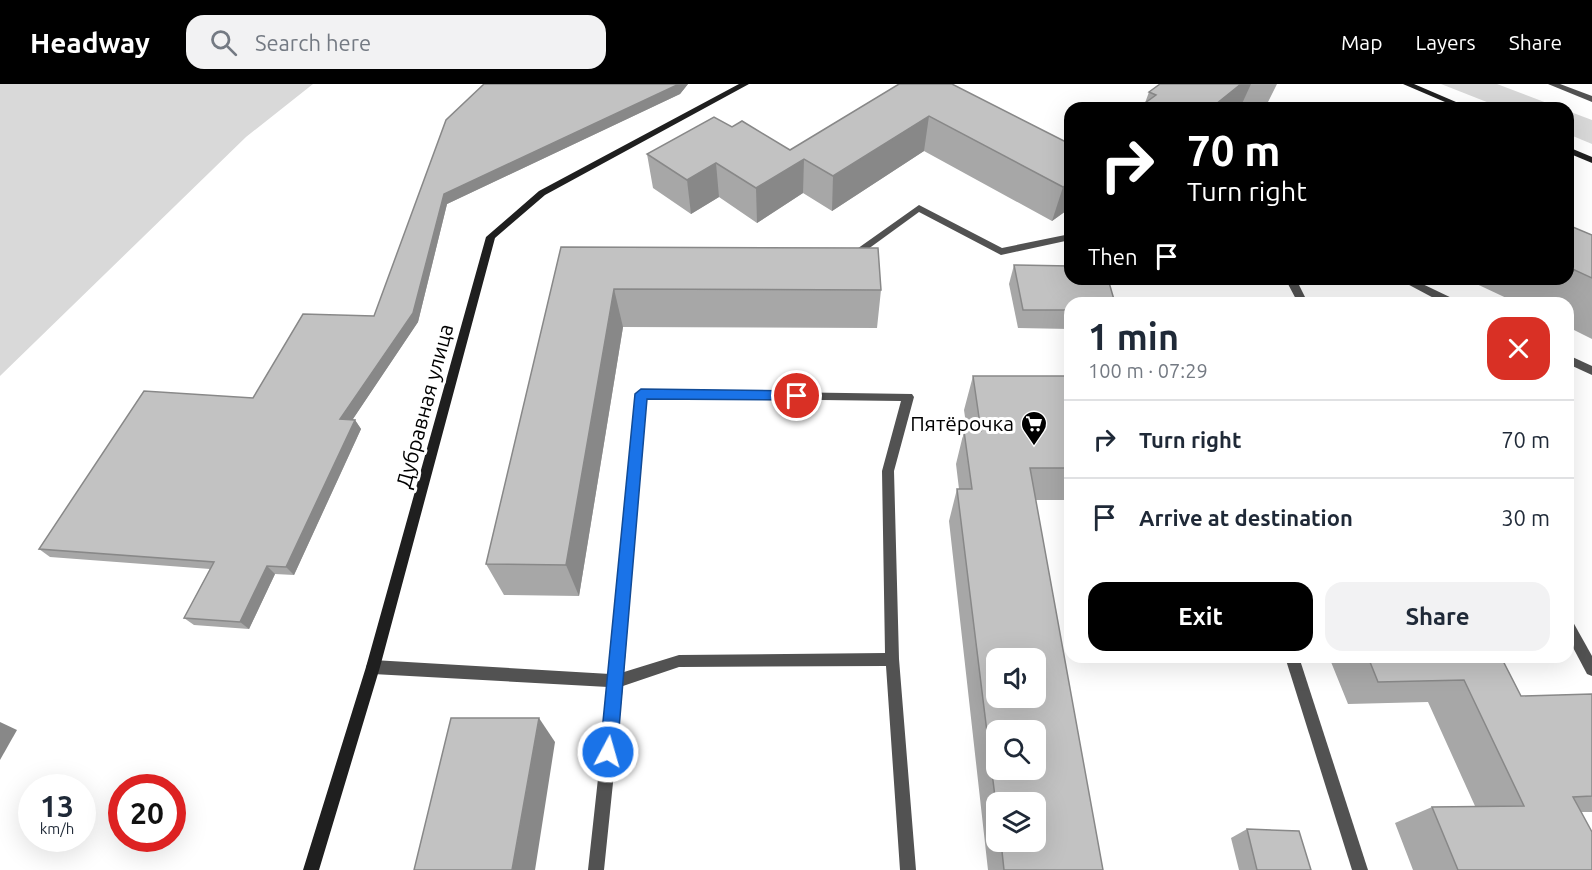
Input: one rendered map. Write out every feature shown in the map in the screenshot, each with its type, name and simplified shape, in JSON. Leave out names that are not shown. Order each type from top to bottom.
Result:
[{"type":"street","name":"Дубравная улица","points":[[311,870],[373,667],[491,237],[542,193],[745,84]]},
{"type":"street","points":[[1407,84],[1451,102]]},
{"type":"street","points":[[1574,152],[1592,159]]},
{"type":"lane","points":[[1552,84],[1592,99]]},
{"type":"lane","points":[[846,261],[919,208],[1001,252],[1064,238]]},
{"type":"lane","points":[[1415,285],[1440,297]]},
{"type":"lane","points":[[1574,362],[1592,371]]},
{"type":"lane","points":[[596,870],[616,681],[641,394],[908,397],[888,471],[892,659],[908,870]]},
{"type":"lane","points":[[1574,637],[1592,669]]},
{"type":"lane","points":[[373,667],[616,681],[679,661],[892,659]]},
{"type":"lane","points":[[1294,663],[1360,870]]},
{"type":"shaded area","points":[[0,84],[313,84],[246,137],[0,376]]},
{"type":"shaded area","points":[[1441,84],[1497,84],[1544,102],[1487,102]]},
{"type":"shaded area","points":[[1574,113],[1592,120],[1592,144],[1574,136]]},
{"type":"building","points":[[484,84],[679,84],[444,194],[413,313],[340,419],[355,420],[286,567],[267,566],[240,622],[184,618],[214,562],[39,549],[144,391],[253,398],[303,314],[374,316],[446,120]]},
{"type":"building","points":[[899,84],[952,84],[1064,141],[1064,186],[929,116],[833,176],[804,159],[756,188],[716,163],[687,180],[647,154],[714,117],[732,127],[742,121],[790,150]]},
{"type":"building","points":[[1160,84],[1241,84],[1218,102],[1146,102],[1156,95],[1149,92]]},
{"type":"building","points":[[1574,228],[1592,235],[1592,278],[1574,270]]},
{"type":"building","points":[[561,247],[878,248],[881,290],[614,289],[566,565],[486,564]]},
{"type":"building","points":[[1014,265],[1064,266],[1064,285],[1110,285],[1113,297],[1064,297],[1064,310],[1023,310]]},
{"type":"building","points":[[973,376],[1064,376],[1064,468],[1030,468],[1103,870],[1004,870],[1002,852],[1046,852],[1046,792],[994,792],[993,780],[1046,780],[1046,720],[986,720],[986,724],[957,489],[972,489],[964,431],[981,431]]},
{"type":"building","points":[[1370,663],[1504,663],[1521,696],[1592,694],[1592,796],[1573,797],[1592,832],[1592,870],[1458,870],[1432,807],[1524,806],[1464,680],[1378,682]]},
{"type":"building","points":[[451,718],[539,718],[512,870],[414,870]]},
{"type":"building","points":[[1247,829],[1299,831],[1311,870],[1257,870]]},
{"type":"place","name":"Пятёрочка","points":[[1034,447]]},
{"type":"route","points":[[608,752],[641,394],[797,396]]}]
